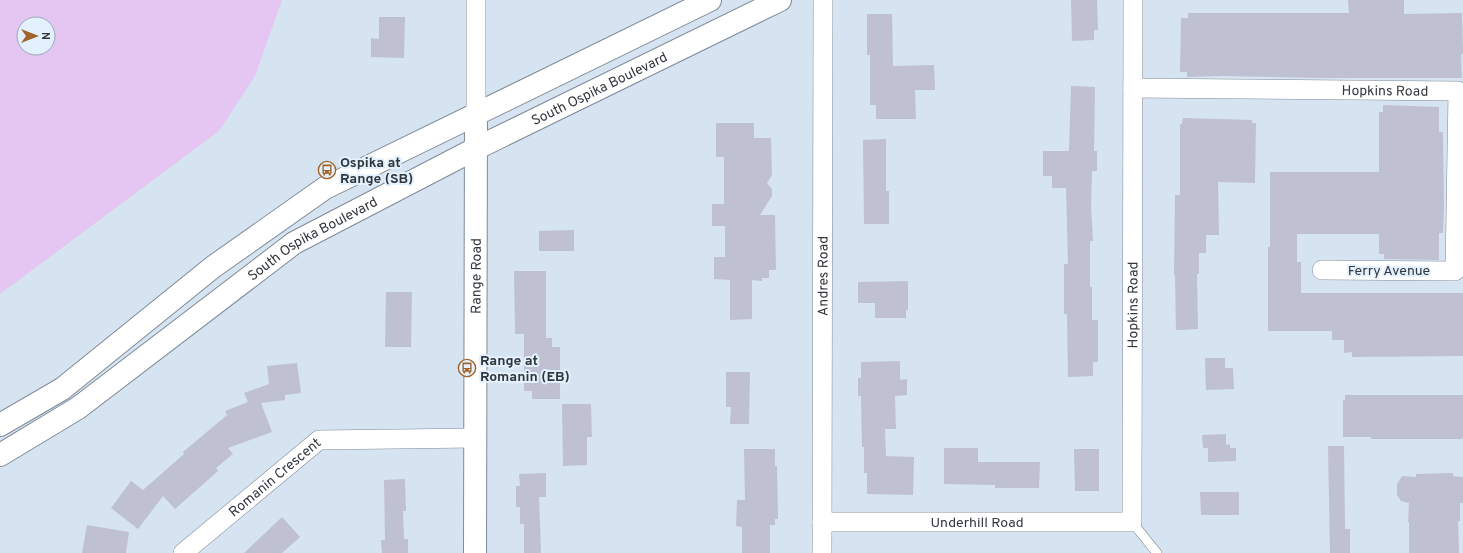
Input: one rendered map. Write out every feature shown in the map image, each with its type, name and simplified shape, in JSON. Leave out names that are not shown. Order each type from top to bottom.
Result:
[{"type":"main road","points":[[0,425],[62,389],[213,267],[325,188],[710,0]]},
{"type":"main road","name":"South Ospika Boulevard","points":[[0,455],[78,408],[294,243],[475,149],[780,0]]},
{"type":"main road","name":"Range Road","points":[[475,553],[476,115]]},
{"type":"street","name":"Range Road","points":[[476,0],[476,115]]},
{"type":"street","name":"Andres Road","points":[[822,553],[823,0]]},
{"type":"street","name":"Hopkins Road","points":[[1132,522],[1133,0]]},
{"type":"street","name":"Hopkins Road","points":[[1133,88],[1458,91],[1455,271]]},
{"type":"street","name":"Ferry Avenue","points":[[1322,270],[1455,271]]},
{"type":"street","name":"Romanin Crescent","points":[[183,553],[319,440],[475,438]]},
{"type":"street","name":"Underhill Road","points":[[822,522],[1132,522]]},
{"type":"lane","points":[[1132,522],[1157,553]]},
{"type":"shaded area","points":[[0,0],[282,0],[255,76],[219,131],[0,294]]},
{"type":"building","points":[[1071,0],[1097,0],[1098,30],[1094,30],[1094,40],[1072,41]]},
{"type":"building","points":[[1348,0],[1404,0],[1404,14],[1462,13],[1462,78],[1187,77],[1187,72],[1180,72],[1181,18],[1188,18],[1188,13],[1349,13]]},
{"type":"building","points":[[867,14],[892,14],[893,66],[934,65],[935,90],[915,90],[916,119],[876,119],[876,105],[870,105],[870,55],[867,55]]},
{"type":"building","points":[[379,17],[405,17],[404,58],[371,57],[371,38],[379,39]]},
{"type":"building","points":[[1071,86],[1095,87],[1094,151],[1097,151],[1097,171],[1092,171],[1091,206],[1093,241],[1090,241],[1090,287],[1092,287],[1092,320],[1098,320],[1098,362],[1093,362],[1093,376],[1068,377],[1067,314],[1064,314],[1064,264],[1068,264],[1066,188],[1052,188],[1052,176],[1043,176],[1043,151],[1069,151]]},
{"type":"building","points":[[1383,105],[1439,107],[1439,132],[1443,132],[1444,208],[1443,233],[1439,233],[1439,260],[1384,259],[1384,254],[1379,254],[1379,234],[1297,234],[1297,262],[1301,262],[1301,293],[1463,293],[1463,356],[1352,357],[1352,352],[1344,353],[1344,340],[1332,340],[1332,331],[1268,331],[1270,172],[1379,172],[1379,112],[1383,112]]},
{"type":"building","points":[[1183,118],[1252,120],[1252,123],[1256,123],[1255,183],[1218,182],[1219,235],[1206,235],[1206,253],[1199,253],[1199,274],[1197,274],[1198,329],[1176,330],[1174,275],[1175,195],[1180,195],[1180,124],[1182,124]]},
{"type":"building","points":[[716,123],[754,123],[754,138],[771,138],[772,175],[767,183],[772,189],[772,196],[760,215],[775,215],[776,270],[769,270],[769,278],[762,278],[762,281],[752,280],[752,319],[730,320],[730,280],[714,279],[714,257],[725,257],[725,226],[712,226],[712,204],[724,204],[724,157],[716,157]]},
{"type":"building","points":[[886,139],[886,191],[889,191],[889,224],[864,224],[863,140]]},
{"type":"building","points":[[574,230],[574,251],[539,251],[539,231]]},
{"type":"building","points":[[514,271],[546,271],[546,338],[552,338],[552,347],[560,347],[560,399],[532,399],[532,391],[524,391],[524,334],[515,334]]},
{"type":"building","points":[[908,281],[908,310],[906,310],[906,318],[875,318],[875,303],[858,303],[858,282]]},
{"type":"building","points":[[386,292],[412,292],[411,347],[385,347]]},
{"type":"building","points":[[1205,358],[1225,358],[1225,368],[1233,368],[1234,389],[1206,390]]},
{"type":"building","points":[[900,361],[900,380],[907,379],[907,395],[895,396],[896,429],[885,429],[886,456],[914,457],[913,495],[867,494],[867,473],[864,473],[864,447],[862,447],[861,396],[858,396],[858,378],[861,378],[861,362]]},
{"type":"building","points":[[297,363],[301,393],[285,395],[285,400],[261,403],[272,432],[228,448],[233,454],[216,468],[218,471],[175,509],[163,496],[138,529],[111,508],[131,481],[143,490],[184,454],[183,452],[227,415],[225,411],[248,402],[244,393],[269,384],[267,366]]},
{"type":"building","points":[[726,372],[750,372],[749,424],[730,424],[731,407],[726,407]]},
{"type":"building","points":[[1345,395],[1463,395],[1463,437],[1462,439],[1371,439],[1371,437],[1343,437],[1343,400],[1345,400]]},
{"type":"building","points":[[562,404],[591,404],[592,437],[587,437],[587,465],[563,466]]},
{"type":"building","points":[[1226,434],[1226,445],[1230,444],[1230,448],[1236,448],[1236,461],[1208,462],[1208,448],[1203,448],[1202,435]]},
{"type":"building","points":[[1328,446],[1344,446],[1345,529],[1350,529],[1350,553],[1330,553]]},
{"type":"building","points":[[944,448],[978,448],[978,462],[1040,462],[1039,488],[995,488],[995,485],[944,484]]},
{"type":"building","points":[[744,449],[775,449],[775,466],[777,466],[778,519],[775,519],[775,525],[770,525],[770,553],[742,553],[742,527],[736,526],[737,500],[745,500]]},
{"type":"building","points":[[1074,449],[1099,449],[1099,491],[1075,491]]},
{"type":"building","points":[[546,473],[546,497],[539,497],[541,553],[524,553],[524,524],[520,524],[520,507],[516,507],[516,486],[520,486],[519,474]]},
{"type":"building","points":[[1453,473],[1453,476],[1463,477],[1463,503],[1460,503],[1460,521],[1458,521],[1459,553],[1409,553],[1409,503],[1401,501],[1397,495],[1397,484],[1402,476],[1416,477],[1416,474]]},
{"type":"building","points":[[405,479],[406,511],[403,511],[404,539],[408,539],[408,553],[382,553],[381,540],[385,540],[384,480]]},
{"type":"building","points":[[1200,492],[1239,492],[1239,515],[1201,515]]},
{"type":"building","points":[[282,517],[300,537],[282,553],[244,553]]},
{"type":"building","points":[[87,525],[129,532],[126,553],[82,553]]},
{"type":"place","name":"Ospika at Range (SB)","points":[[327,170]]},
{"type":"place","name":"Range at Romanin (EB)","points":[[467,368]]}]
